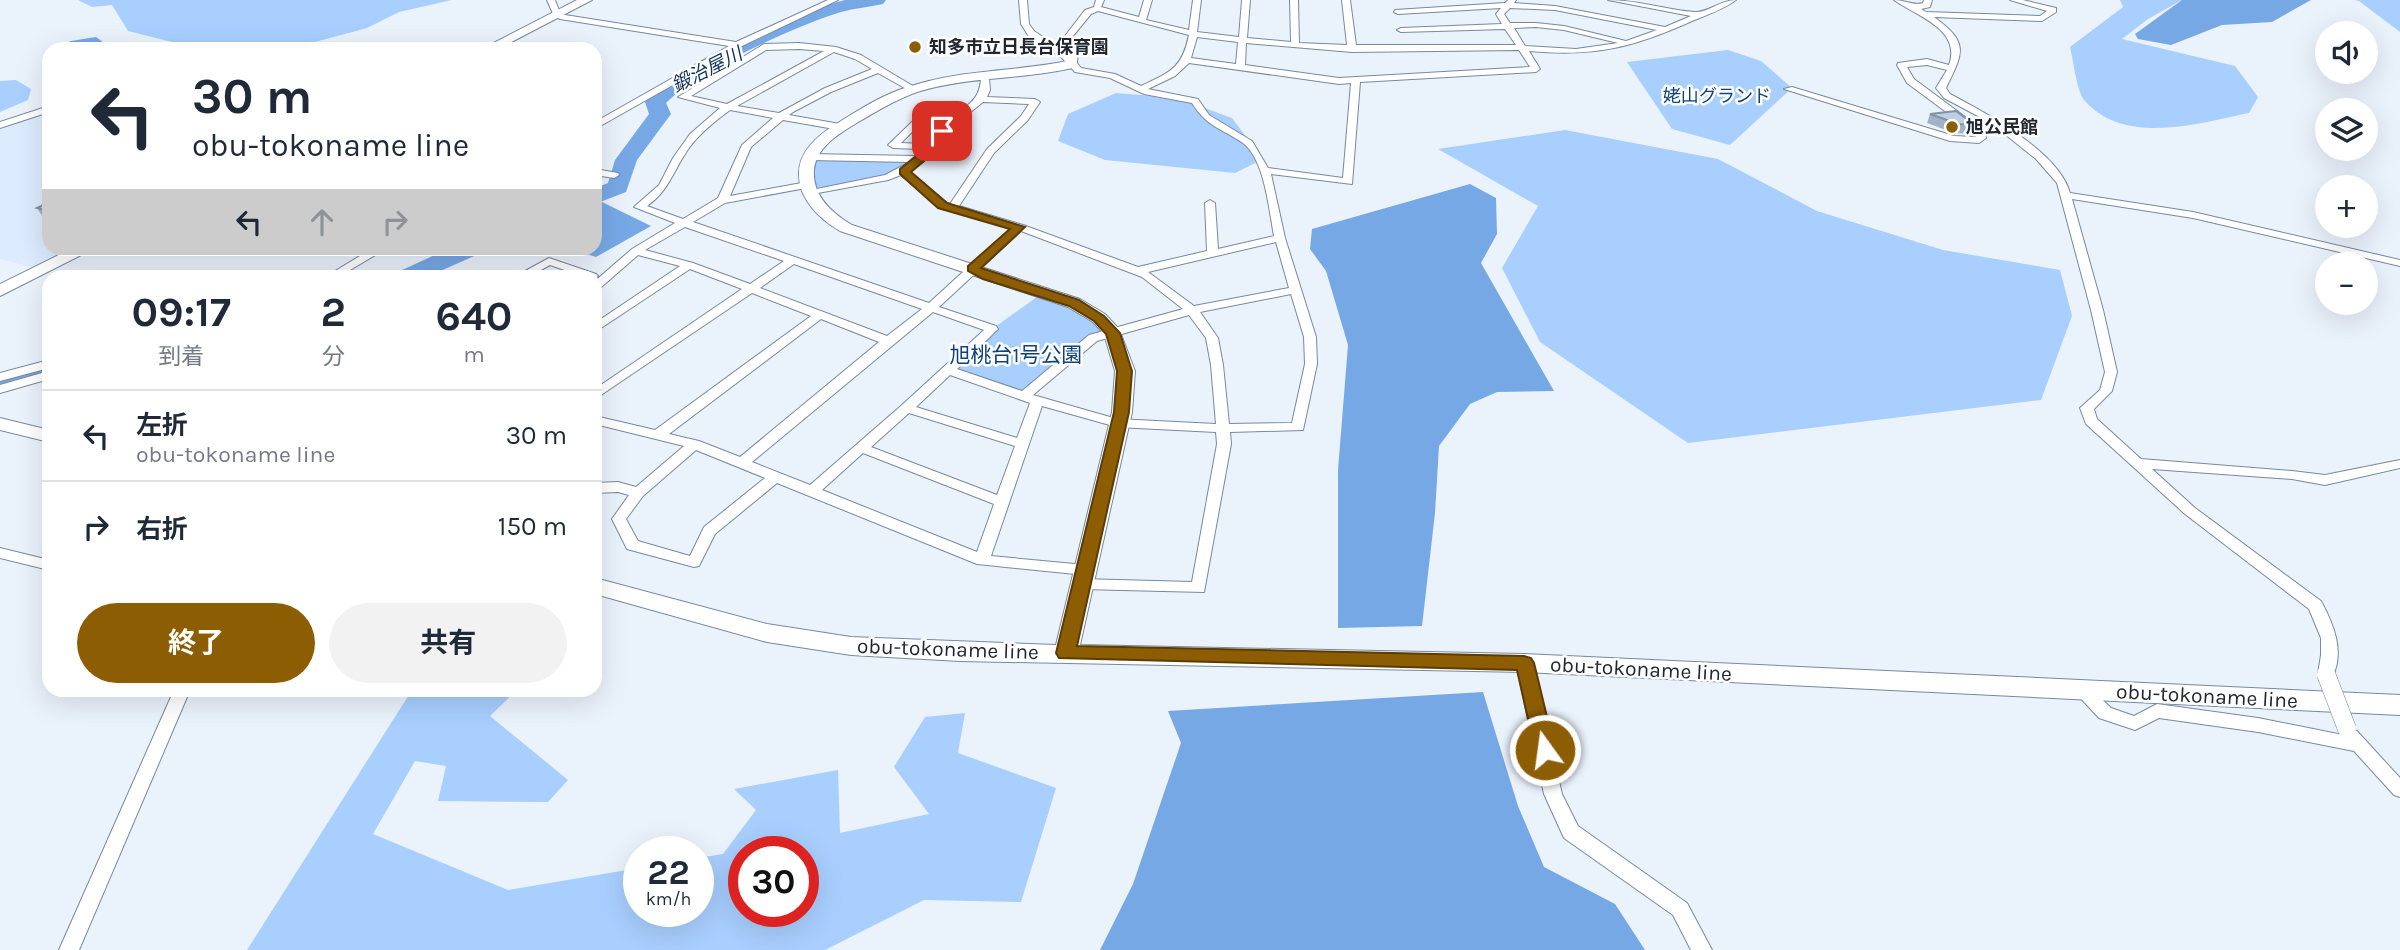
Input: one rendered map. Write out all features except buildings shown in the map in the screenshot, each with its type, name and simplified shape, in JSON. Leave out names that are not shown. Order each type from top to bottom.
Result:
[{"type":"street","points":[[551,0],[557,14]]},
{"type":"street","points":[[502,42],[586,0]]},
{"type":"street","points":[[602,122],[737,45],[834,0]]},
{"type":"street","points":[[948,370],[1117,424],[1223,428],[1298,427],[1311,364],[1310,337],[1280,238],[1269,181],[1249,143],[1205,117],[1195,101],[1141,89],[1112,76],[1077,69],[1065,56],[1031,33],[1025,24],[1023,0]]},
{"type":"street","points":[[1142,20],[1147,0]]},
{"type":"street","points":[[1141,89],[1180,68],[1186,60],[1193,34],[1197,0]]},
{"type":"street","points":[[1240,69],[1246,0]]},
{"type":"street","points":[[1294,0],[1295,45]]},
{"type":"street","points":[[1346,0],[1352,49]]},
{"type":"street","points":[[1396,0],[1406,50],[1416,69]]},
{"type":"street","points":[[1612,0],[1698,15]]},
{"type":"street","points":[[1702,0],[1722,4]]},
{"type":"street","points":[[1072,64],[1074,51],[1069,36],[1088,12],[1099,4],[1142,20],[1193,34],[1295,45],[1406,50],[1520,47],[1560,52],[1587,51],[1629,43],[1667,30],[1732,0]]},
{"type":"street","points":[[1898,0],[1925,14],[1940,26],[1955,47],[1955,61],[1941,88],[1947,96],[1994,121],[2040,157],[2062,182],[2111,372],[2106,391],[2087,408],[2091,421],[2190,511],[2315,605],[2326,625],[2331,652],[2326,674],[2351,737],[2400,790]]},
{"type":"street","points":[[1914,8],[1927,5],[1928,0]]},
{"type":"street","points":[[1966,0],[1964,11],[1969,16]]},
{"type":"street","points":[[1925,14],[2042,19],[2053,10],[2014,0]]},
{"type":"street","points":[[1186,60],[1240,69],[1356,81],[1416,69],[1536,69],[1500,15],[1509,3]]},
{"type":"street","points":[[1398,12],[1509,3],[1555,8],[1667,30]]},
{"type":"street","points":[[557,14],[737,45]]},
{"type":"street","points":[[1401,30],[1506,26],[1564,28],[1629,43]]},
{"type":"street","points":[[841,127],[683,97],[764,47],[834,49],[858,57],[914,89]]},
{"type":"street","points":[[811,492],[992,329],[639,207],[664,189],[677,159],[695,134],[729,107],[834,49]]},
{"type":"street","points":[[1789,89],[1953,139],[1976,141],[1981,138],[1981,133],[1910,81],[1901,65],[1927,62],[1951,68]]},
{"type":"street","points":[[1066,653],[1117,424],[1122,412],[1125,371],[1113,333],[1099,318],[1074,303],[846,228],[819,207],[809,189],[806,167],[820,142],[841,127],[914,89],[949,81],[1040,73],[1072,64]]},
{"type":"street","points":[[722,200],[733,182],[747,145],[783,116],[850,79],[880,69]]},
{"type":"street","points":[[602,276],[636,251],[722,200],[809,189],[904,172],[920,159],[942,131],[981,99],[985,90],[985,78]]},
{"type":"street","points":[[1264,170],[1348,182],[1356,81]]},
{"type":"street","points":[[953,208],[990,151],[1025,118],[1035,102],[981,99]]},
{"type":"street","points":[[929,147],[894,145],[916,123],[940,110],[962,115]]},
{"type":"street","points":[[0,125],[42,111]]},
{"type":"street","points":[[810,157],[920,159]]},
{"type":"street","points":[[602,422],[694,444],[982,560],[1083,577],[1199,588],[1224,444],[1212,338],[1192,310],[1137,271],[1019,227],[943,205],[904,172]]},
{"type":"street","points":[[602,173],[614,175]]},
{"type":"street","points":[[2066,195],[2193,215],[2400,263]]},
{"type":"street","points":[[1210,203],[1213,253]]},
{"type":"street","points":[[742,463],[931,308],[1019,227]]},
{"type":"street","points":[[1137,271],[1280,238]]},
{"type":"street","points":[[636,251],[689,265],[888,341]]},
{"type":"street","points":[[42,270],[71,256]]},
{"type":"street","points":[[344,270],[368,256]]},
{"type":"street","points":[[602,390],[793,260]]},
{"type":"street","points":[[533,270],[549,261],[572,270]]},
{"type":"street","points":[[602,323],[689,265]]},
{"type":"street","points":[[0,291],[42,270]]},
{"type":"street","points":[[982,560],[1022,444],[1031,398],[1093,338],[1192,310],[1296,290]]},
{"type":"street","points":[[658,435],[819,315]]},
{"type":"street","points":[[0,377],[42,366]]},
{"type":"street","points":[[0,389],[42,377]]},
{"type":"street","points":[[907,408],[1022,444]]},
{"type":"street","points":[[0,424],[42,434]]},
{"type":"street","points":[[694,444],[638,493],[619,519],[632,545],[694,562],[709,531],[774,478]]},
{"type":"street","points":[[862,448],[1002,502]]},
{"type":"street","points":[[2135,463],[2325,480],[2400,464]]},
{"type":"street","points":[[602,487],[618,486],[638,493]]},
{"type":"street","points":[[0,553],[42,563]]},
{"type":"street","name":"obu-tokoname line","points":[[602,588],[767,633],[851,646],[960,652],[1524,663],[2400,705]]},
{"type":"street","points":[[1524,663],[1553,794],[1571,832],[1680,909],[1702,950]]},
{"type":"street","points":[[2081,690],[2105,713],[2135,723],[2157,711],[2351,737]]},
{"type":"street","points":[[68,950],[179,697]]},
{"type":"shaded area","points":[[2182,0],[2311,0],[2272,22],[2222,25],[2171,45],[2138,39],[2135,34]]},
{"type":"shaded area","points":[[96,37],[103,42],[68,42]]},
{"type":"shaded area","points":[[42,114],[42,256],[72,256],[43,270],[0,259],[0,130]]},
{"type":"shaded area","points":[[1470,184],[1496,198],[1497,234],[1481,263],[1554,391],[1497,392],[1470,404],[1439,446],[1435,513],[1422,626],[1338,628],[1338,470],[1348,345],[1326,271],[1310,249],[1312,229]]},
{"type":"shaded area","points":[[602,202],[651,226],[602,254]]},
{"type":"shaded area","points":[[1483,692],[1518,806],[1544,867],[1615,904],[1645,950],[1100,950],[1133,884],[1181,743],[1168,711]]},
{"type":"green space","points":[[78,0],[452,0],[399,12],[367,28],[315,42],[172,42],[128,31],[112,5],[92,7]]},
{"type":"green space","points":[[2120,0],[2182,0],[2148,19],[2122,39],[2235,66],[2258,97],[2249,113],[2184,126],[2140,127],[2119,123],[2100,114],[2084,100],[2077,82],[2070,47],[2123,7]]},
{"type":"green space","points":[[2354,0],[2400,0],[2400,32],[2359,1]]},
{"type":"green space","name":"姥山グランド","points":[[1728,50],[1761,61],[1792,88],[1730,145],[1672,129],[1627,62]]},
{"type":"green space","points":[[16,80],[31,89],[28,100],[0,112],[0,81]]},
{"type":"green space","points":[[1116,93],[1177,98],[1232,118],[1263,159],[1235,173],[1105,160],[1058,141],[1068,114]]},
{"type":"green space","points":[[1565,130],[1718,159],[1817,211],[1943,250],[2060,270],[2072,316],[2041,400],[1688,443],[1540,342],[1502,268],[1538,206],[1438,149]]},
{"type":"green space","points":[[810,157],[920,159],[904,172],[827,190],[816,187],[806,167]]},
{"type":"green space","name":"旭桃台1号公園","points":[[1044,292],[1113,333],[1092,338],[1024,396],[948,370],[992,329]]},
{"type":"green space","points":[[408,697],[510,697],[490,716],[568,780],[548,802],[438,801],[446,766],[415,761],[373,834],[508,890],[623,871],[623,927],[714,927],[714,855],[723,854],[728,847],[728,927],[819,927],[819,836],[736,836],[756,810],[734,789],[838,770],[840,833],[929,814],[894,767],[925,717],[965,713],[958,753],[1056,788],[1021,902],[924,900],[825,950],[247,950]]},
{"type":"waterway","name":"鍛治屋川","points":[[602,194],[618,187],[626,160],[660,114],[655,102],[666,92],[710,64],[796,23],[840,7],[877,0]]},
{"type":"waterway","name":"鍛治屋川","points":[[422,270],[454,256]]},
{"type":"waterway","name":"鍛治屋川","points":[[0,382],[42,371]]},
{"type":"place","name":"知多市立日長台保育園","points":[[915,47]]},
{"type":"place","name":"旭公民館","points":[[1952,127]]},
{"type":"route","points":[[942,131],[920,159],[904,172],[943,205],[1019,227],[972,268],[987,276],[1074,303],[1099,318],[1113,333],[1125,371],[1122,412],[1117,424],[1066,653],[1524,663],[1545,750]]}]
